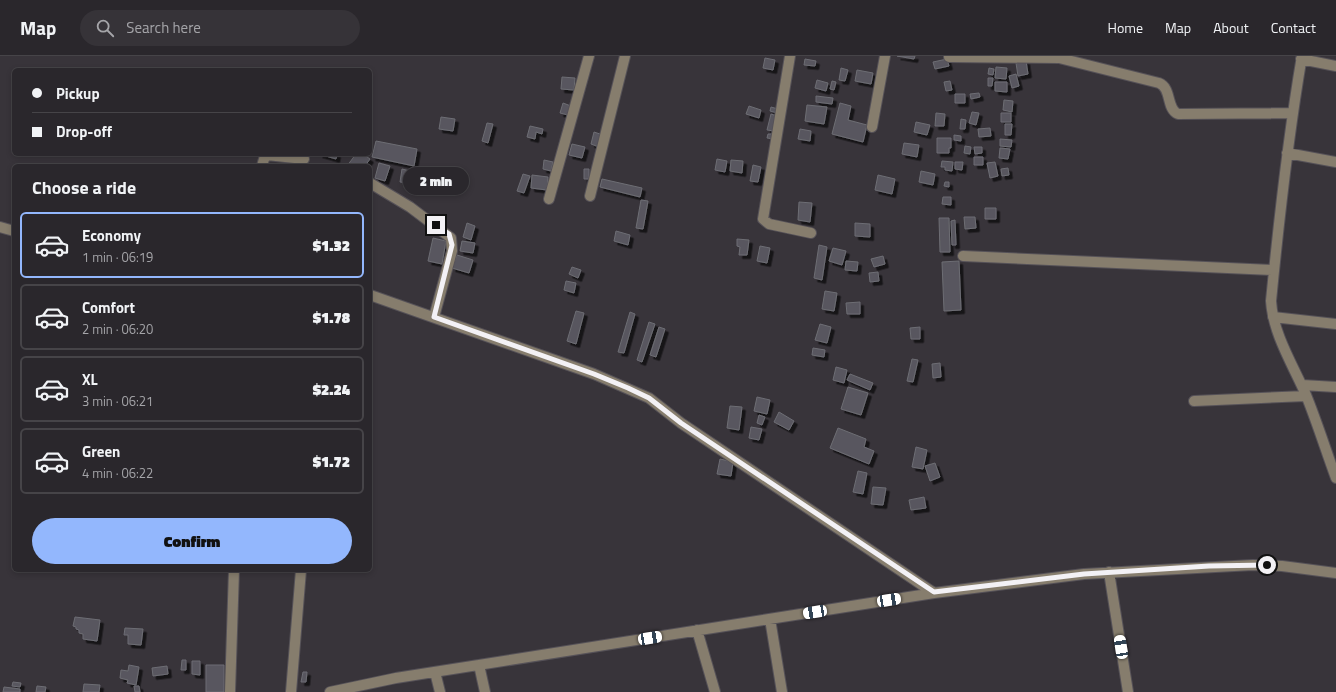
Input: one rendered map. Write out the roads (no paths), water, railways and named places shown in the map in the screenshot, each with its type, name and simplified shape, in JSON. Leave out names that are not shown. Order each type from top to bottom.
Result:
[{"type":"street","points":[[549,199],[589,56]]},
{"type":"street","points":[[590,196],[625,56]]},
{"type":"street","points":[[790,56],[764,219],[768,224],[811,233]]},
{"type":"street","points":[[872,127],[885,56]]},
{"type":"street","points":[[949,57],[1059,58],[1106,71],[1159,83],[1166,88],[1173,110],[1178,114],[1292,113]]},
{"type":"street","points":[[1336,66],[1302,58],[1292,113],[1271,301],[1273,317],[1284,347],[1302,385],[1336,478]]},
{"type":"street","points":[[1287,153],[1336,162]]},
{"type":"street","points":[[276,156],[304,159]]},
{"type":"street","points":[[372,184],[410,207],[451,238],[452,251],[434,317]]},
{"type":"street","points":[[0,227],[12,230]]},
{"type":"street","points":[[963,256],[1274,270]]},
{"type":"street","points":[[372,297],[594,374],[649,398],[681,423],[934,592]]},
{"type":"street","points":[[1273,317],[1336,324]]},
{"type":"street","points":[[1302,385],[1336,387]]},
{"type":"street","points":[[1194,401],[1306,396]]},
{"type":"street","points":[[330,692],[435,672],[934,592],[1109,572],[1253,565],[1282,566],[1336,573]]},
{"type":"street","points":[[230,692],[234,572]]},
{"type":"street","points":[[291,692],[301,572]]},
{"type":"street","points":[[1109,572],[1128,692]]},
{"type":"street","points":[[770,619],[782,692]]},
{"type":"street","points":[[697,630],[715,692]]},
{"type":"street","points":[[479,665],[486,692]]},
{"type":"street","points":[[435,672],[440,692]]}]
